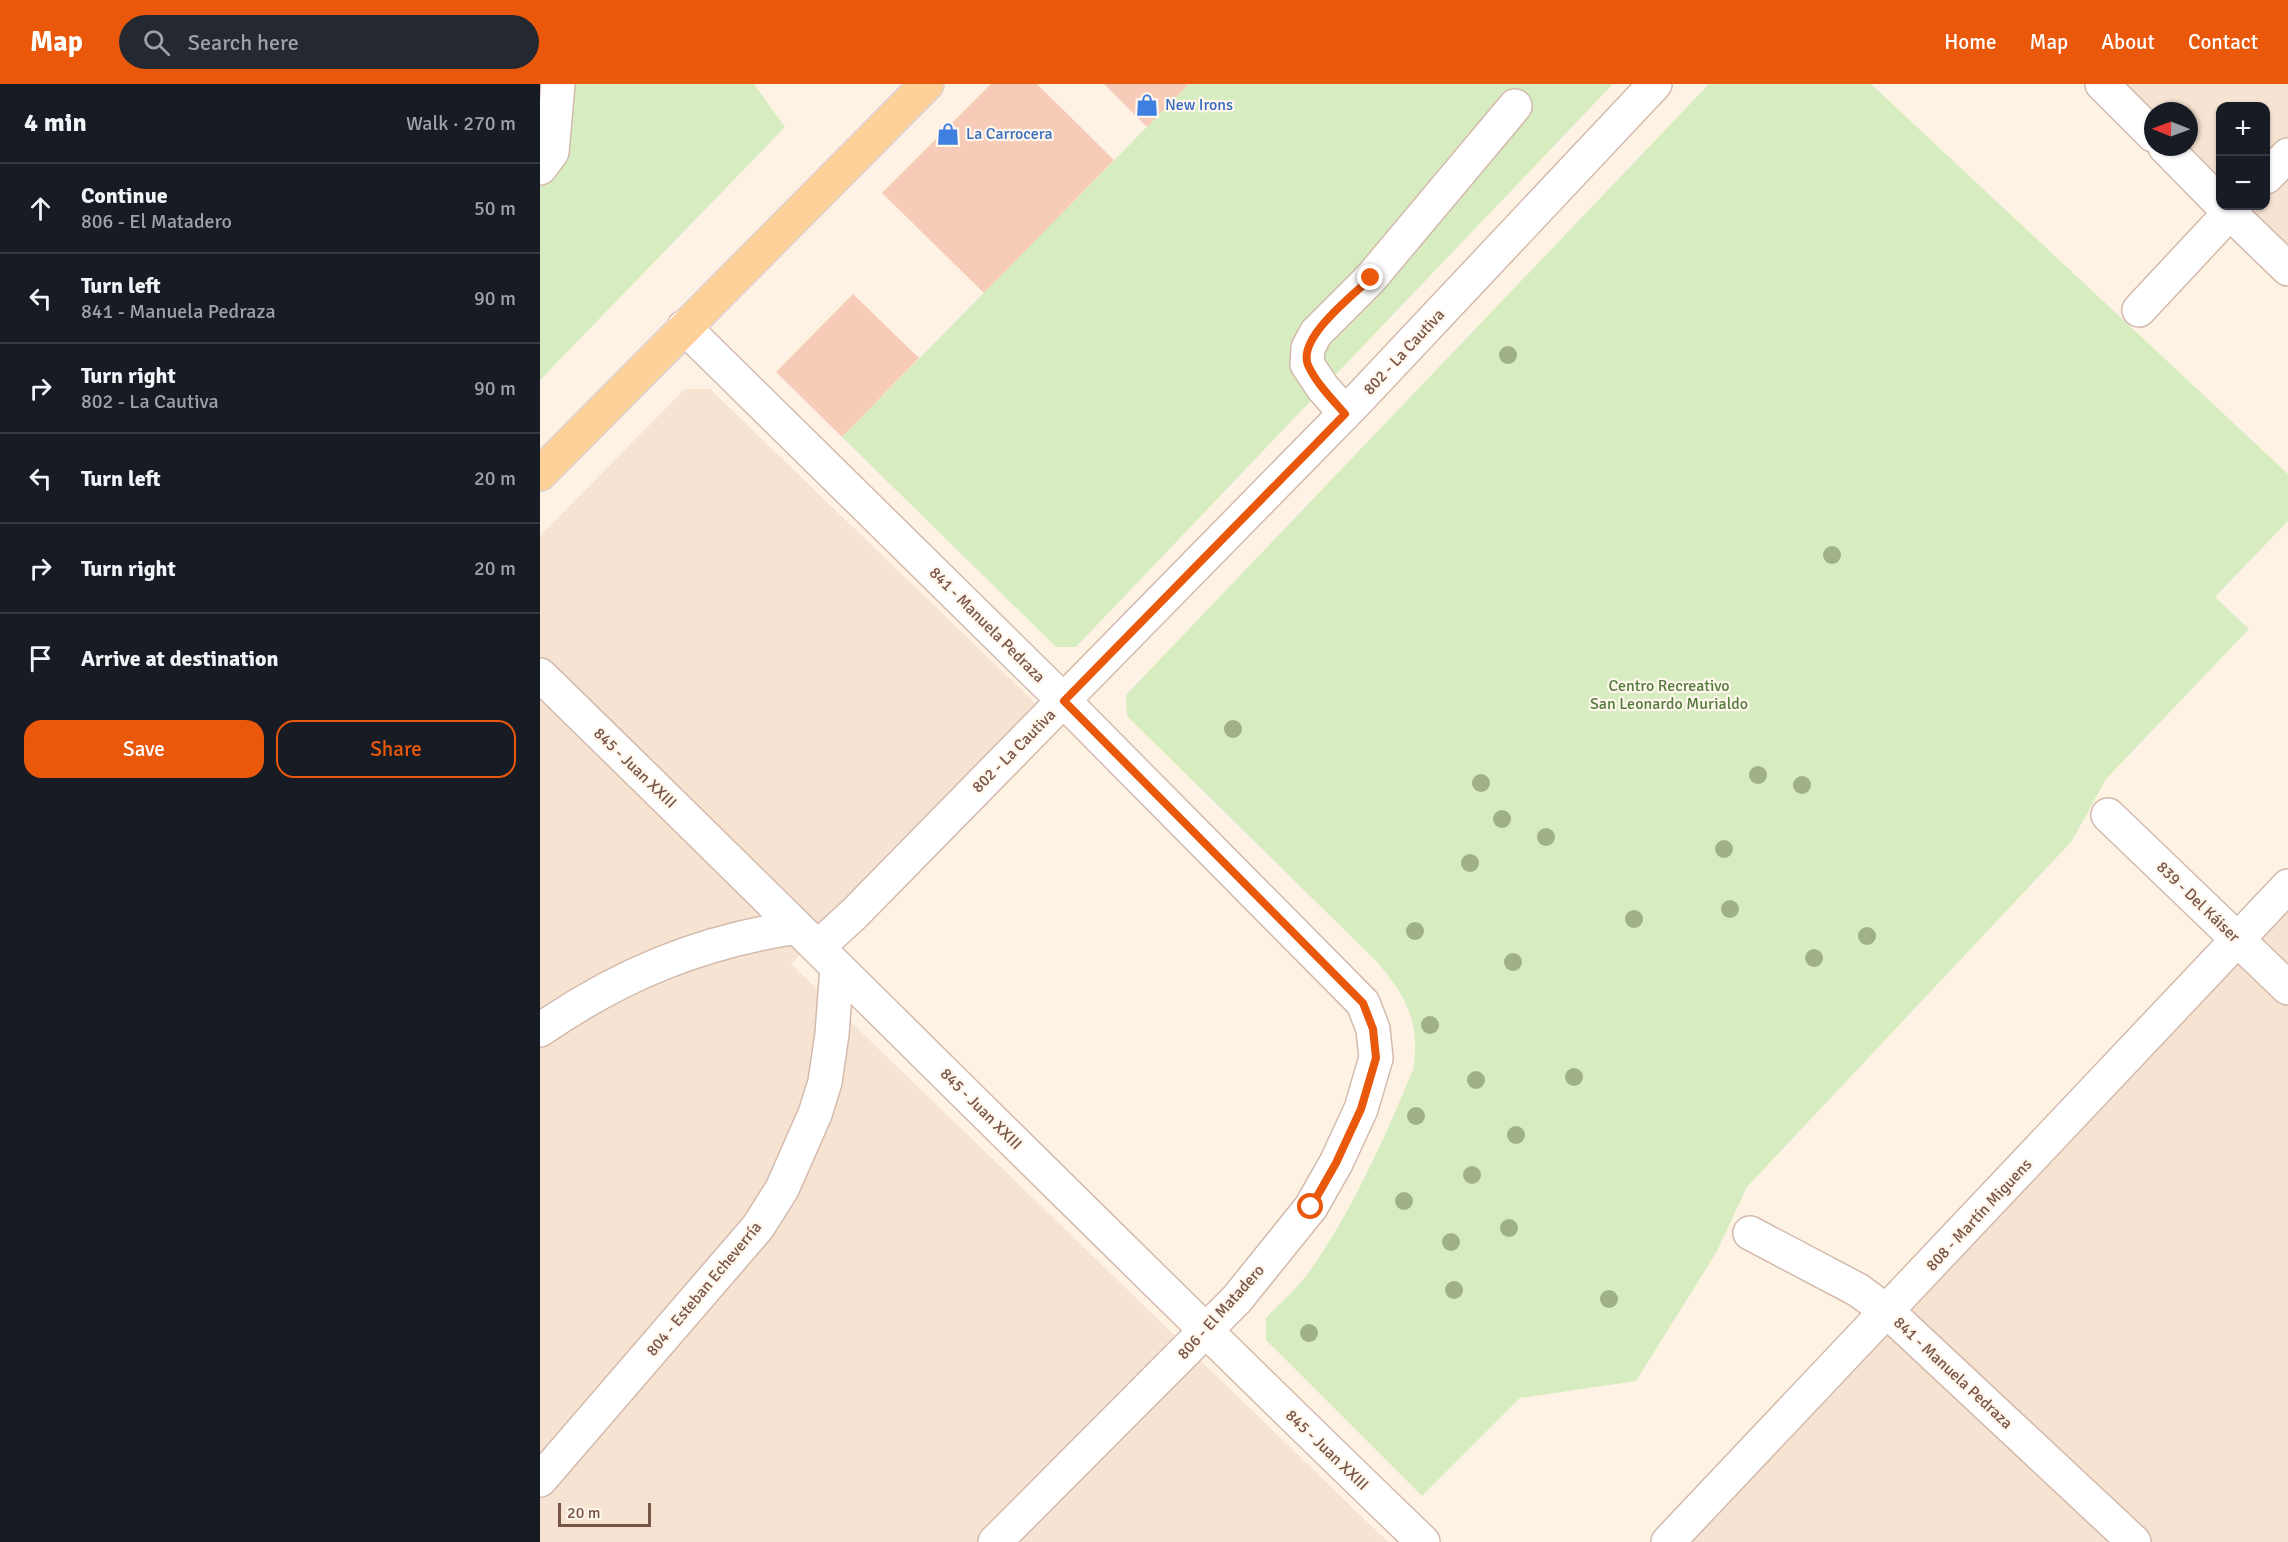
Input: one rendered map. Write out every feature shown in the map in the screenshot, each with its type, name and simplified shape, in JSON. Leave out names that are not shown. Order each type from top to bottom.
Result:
[{"type":"main road","points":[[540,474],[927,84]]},
{"type":"street","points":[[540,168],[552,152],[558,84]]},
{"type":"street","name":"802 - La Cautiva","points":[[818,947],[863,905],[1345,414],[1655,84]]},
{"type":"street","points":[[2102,84],[2144,126]]},
{"type":"street","points":[[1345,414],[1307,364],[1308,348],[1316,333],[1371,278],[1515,106]]},
{"type":"street","points":[[2270,172],[2288,155]]},
{"type":"street","points":[[2175,156],[2216,195]]},
{"type":"street","points":[[2139,310],[2225,210]]},
{"type":"street","points":[[2232,210],[2288,269]]},
{"type":"street","name":"841 - Manuela Pedraza","points":[[684,327],[1064,701],[1363,1003]]},
{"type":"street","name":"845 - Juan XXIII","points":[[540,675],[818,947],[1205,1332],[1423,1542]]},
{"type":"street","name":"839 - Del Káiser","points":[[2108,815],[2288,988]]},
{"type":"street","name":"808 - Martín Miguens","points":[[1668,1542],[1888,1312],[2288,886]]},
{"type":"street","points":[[540,1030],[621,981],[669,959],[703,947],[759,933],[818,947]]},
{"type":"street","name":"804 - Esteban Echeverría","points":[[540,1480],[758,1227],[782,1189],[815,1114],[825,1082],[832,1034],[818,947]]},
{"type":"street","name":"806 - El Matadero","points":[[994,1542],[1237,1299],[1311,1207],[1336,1163],[1361,1109],[1376,1058],[1373,1029],[1363,1003]]},
{"type":"street","name":"841 - Manuela Pedraza","points":[[1750,1233],[1857,1290],[1888,1312],[2134,1542]]},
{"type":"shaded area","points":[[2122,84],[2288,84],[2288,249],[2248,210],[2270,210],[2270,102],[2216,102],[2216,178],[2194,156],[2198,156],[2198,102],[2144,102],[2144,106]]},
{"type":"shaded area","points":[[685,389],[710,389],[1035,703],[791,964],[1388,1542],[540,1542],[540,536]]},
{"type":"shaded area","points":[[2288,911],[2288,1542],[1689,1542]]},
{"type":"green space","points":[[540,84],[754,84],[785,127],[540,380]]},
{"type":"green space","points":[[1189,84],[1613,84],[1076,647],[1056,647],[842,437]]},
{"type":"green space","name":"Centro Recreativo San Leonardo Murialdo","points":[[1709,84],[1871,84],[2288,474],[2288,521],[2215,597],[2249,629],[2106,779],[2072,841],[1747,1187],[1716,1253],[1636,1381],[1520,1398],[1422,1496],[1266,1340],[1266,1318],[1302,1281],[1323,1251],[1366,1176],[1402,1097],[1413,1070],[1415,1054],[1413,1025],[1409,1012],[1396,986],[1377,962],[1127,716],[1126,695]]},
{"type":"building","points":[[991,84],[1037,84],[1114,160],[984,293],[882,193]]},
{"type":"building","name":"New Irons","points":[[1104,84],[1189,84],[1147,127]]},
{"type":"building","points":[[853,294],[919,358],[842,437],[776,372]]},
{"type":"place","name":"New Irons","points":[[1147,105]]},
{"type":"place","name":"La Carrocera","points":[[948,134]]},
{"type":"route","points":[[1311,1207],[1336,1163],[1361,1109],[1376,1058],[1373,1029],[1363,1003],[1064,701],[1345,414],[1307,364],[1308,348],[1316,333],[1330,316],[1371,278]]}]
